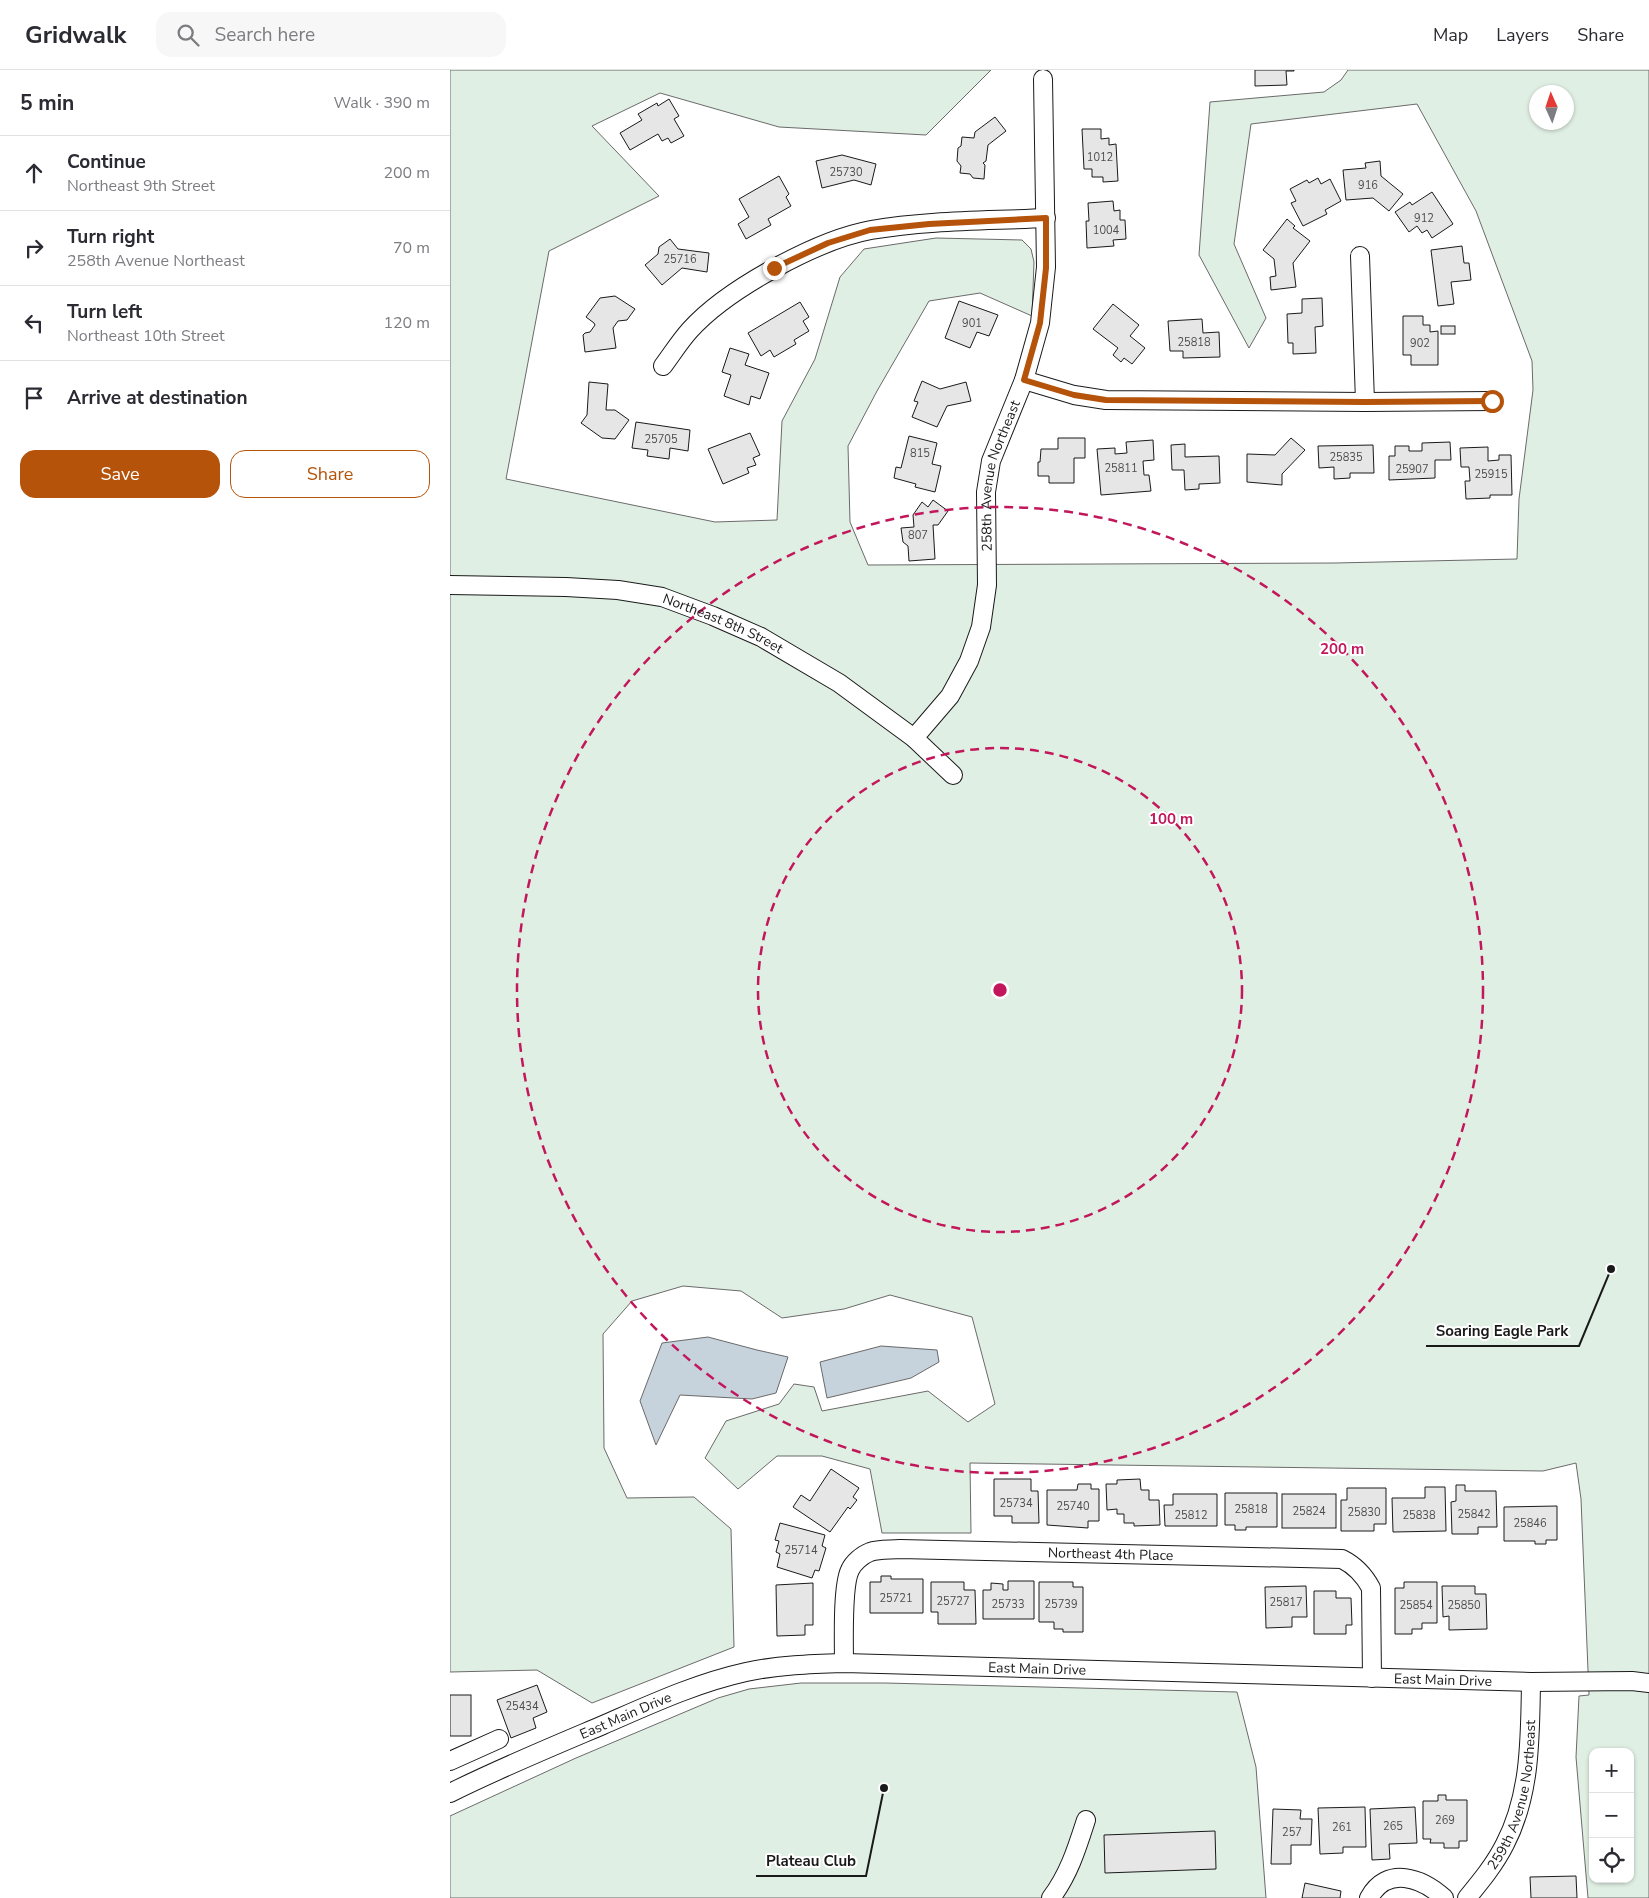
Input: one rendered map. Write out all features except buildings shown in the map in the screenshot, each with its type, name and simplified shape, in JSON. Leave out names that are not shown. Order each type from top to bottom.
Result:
[{"type":"street","name":"258th Avenue Northeast","points":[[914,738],[950,696],[969,660],[980,627],[987,585],[986,492],[992,461],[1024,380],[1040,323],[1046,268],[1043,78]]},
{"type":"street","points":[[663,366],[690,330],[718,304],[774,268],[828,243],[870,230],[929,224],[1046,218]]},
{"type":"street","points":[[1360,256],[1365,402]]},
{"type":"street","points":[[1024,380],[1074,395],[1106,400],[1492,401]]},
{"type":"street","name":"Northeast 8th Street","points":[[450,585],[618,590],[662,597],[713,616],[761,637],[839,683],[914,738],[953,775]]},
{"type":"street","name":"Northeast 4th Place","points":[[844,1663],[846,1587],[850,1570],[858,1560],[869,1552],[910,1550],[1342,1559],[1353,1564],[1364,1576],[1371,1588],[1372,1678]]},
{"type":"street","name":"East Main Drive","points":[[450,1793],[484,1776],[665,1698],[745,1672],[787,1665],[844,1663],[1531,1682],[1632,1681],[1649,1683]]},
{"type":"street","name":"259th Avenue Northeast","points":[[1467,1898],[1486,1875],[1505,1845],[1516,1820],[1528,1770],[1531,1682]]},
{"type":"street","points":[[450,1760],[498,1739]]},
{"type":"street","points":[[1051,1898],[1060,1886],[1071,1864],[1086,1820]]},
{"type":"street","points":[[1369,1898],[1377,1887],[1386,1881],[1398,1878],[1408,1878],[1420,1882],[1444,1898]]},
{"type":"green space","points":[[450,70],[991,70],[926,135],[779,127],[660,93],[592,126],[659,196],[549,251],[506,479],[715,522],[777,520],[782,421],[815,359],[840,277],[864,249],[936,238],[1022,240],[1031,249],[1034,262],[1032,316],[980,293],[929,301],[877,391],[848,446],[850,522],[868,565],[1335,563],[1517,559],[1519,499],[1533,390],[1532,361],[1476,211],[1417,104],[1251,124],[1234,244],[1266,318],[1249,348],[1199,255],[1210,102],[1324,92],[1341,80],[1348,70],[1649,70],[1649,1898],[1588,1898],[1576,1757],[1579,1696],[1589,1695],[1581,1499],[1576,1463],[1543,1471],[970,1463],[971,1533],[882,1533],[870,1469],[822,1456],[777,1456],[738,1489],[705,1458],[726,1421],[779,1404],[794,1384],[814,1387],[822,1411],[928,1391],[968,1422],[995,1404],[972,1317],[890,1295],[844,1309],[782,1318],[741,1291],[683,1286],[632,1301],[603,1334],[604,1448],[627,1498],[694,1497],[731,1529],[734,1647],[592,1703],[537,1670],[450,1672]]},
{"type":"green space","points":[[801,1683],[885,1683],[1237,1692],[1256,1767],[1266,1898],[450,1898],[450,1816],[576,1758],[718,1698],[749,1689]]},
{"type":"shaded area","points":[[708,1337],[788,1357],[776,1393],[752,1399],[680,1395],[656,1445],[640,1401],[662,1343]]},
{"type":"shaded area","points":[[881,1346],[937,1350],[939,1362],[911,1378],[827,1398],[820,1362]]},
{"type":"place","name":"Soaring Eagle Park","points":[[1611,1269]]},
{"type":"place","name":"Plateau Club","points":[[884,1788]]},
{"type":"route","points":[[774,268],[828,243],[870,230],[929,224],[1046,218],[1046,268],[1040,323],[1024,380],[1074,395],[1106,400],[1492,401]]}]
